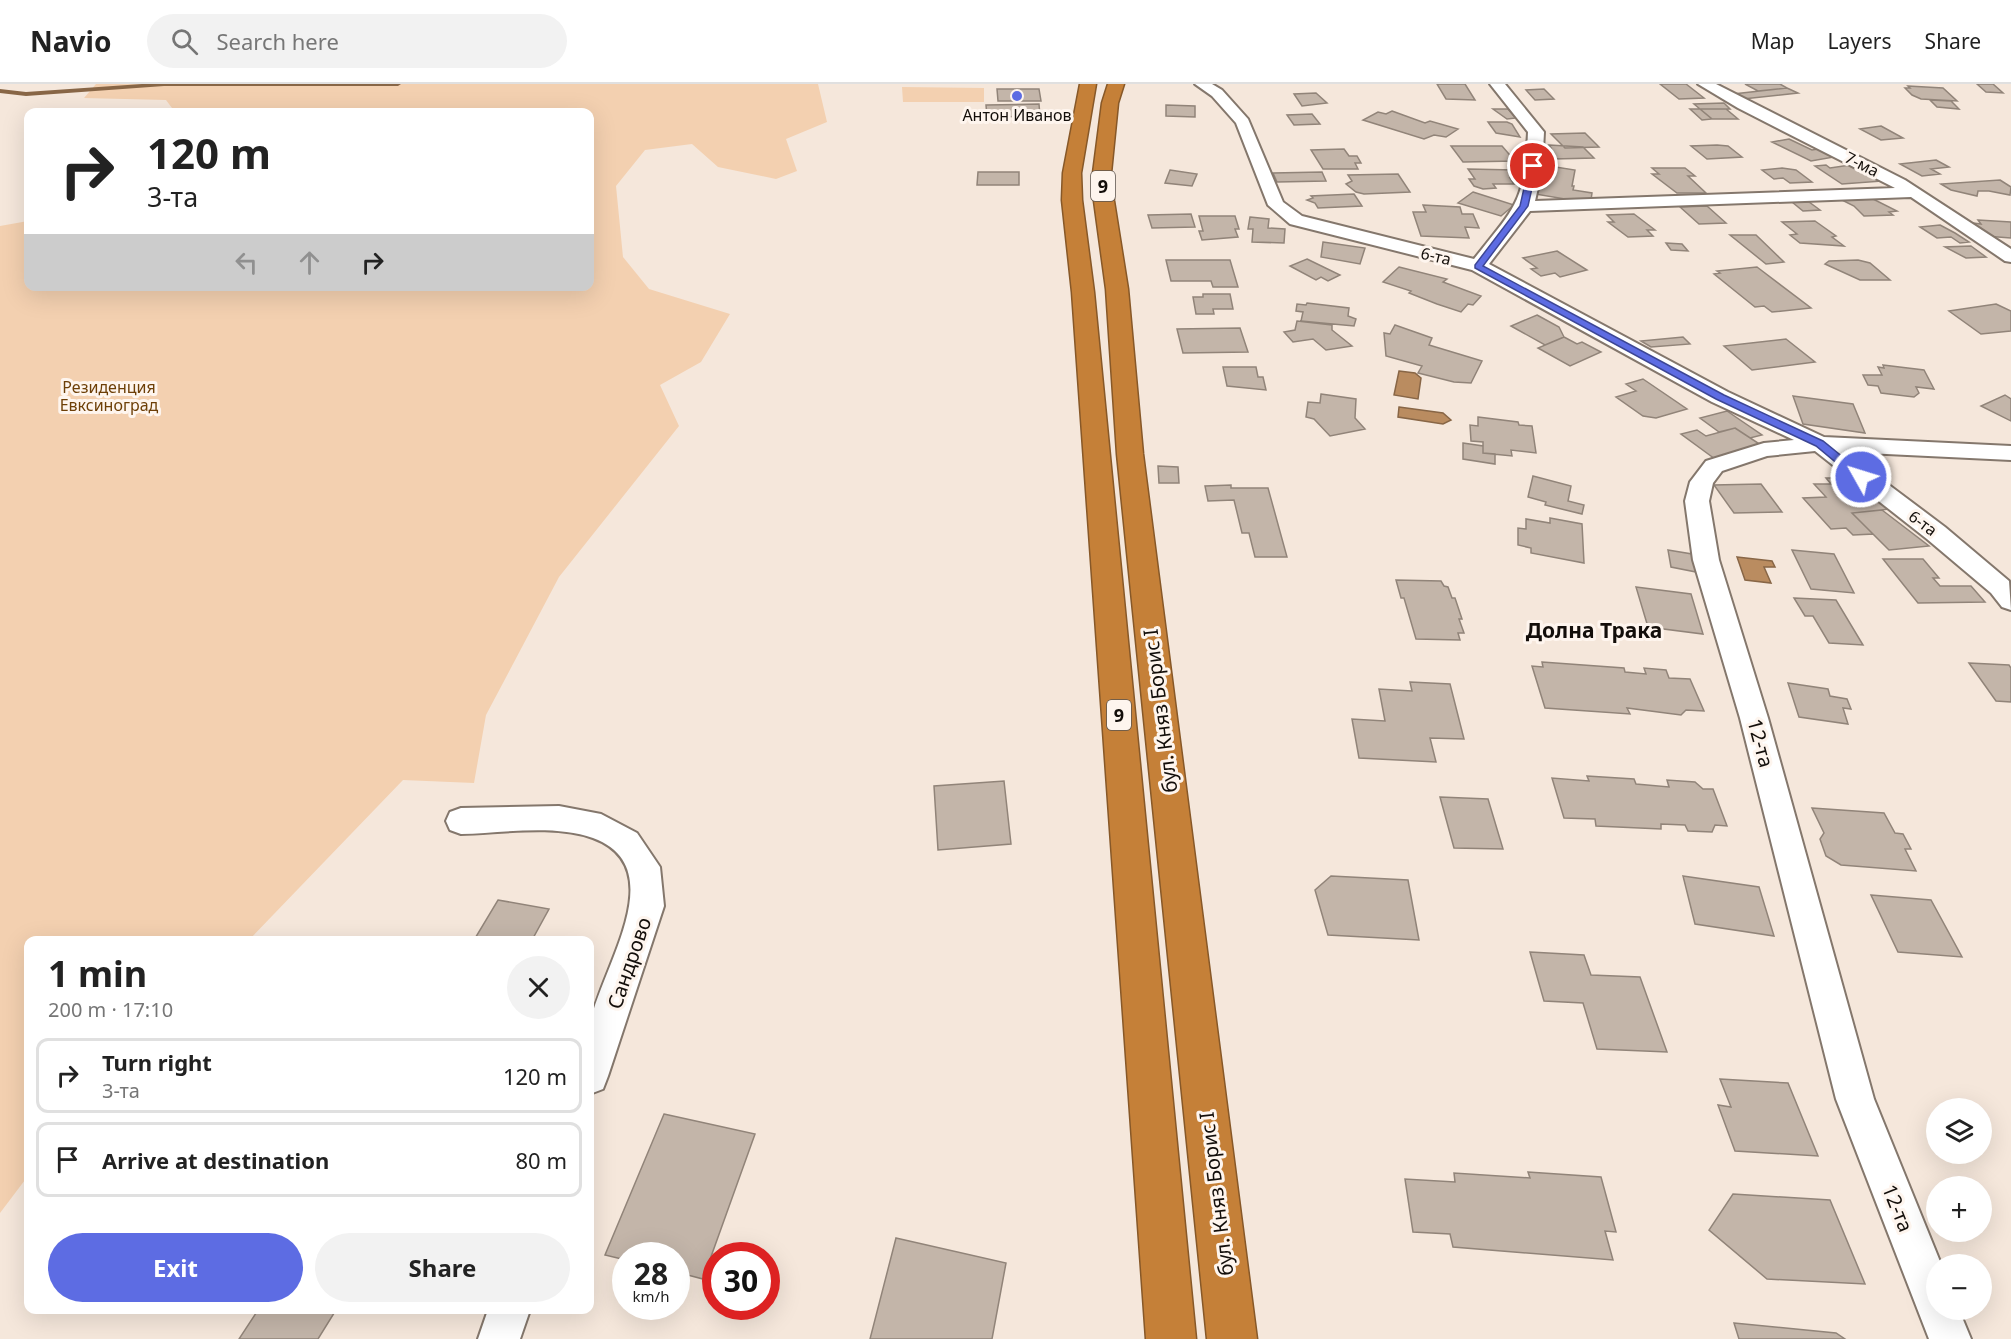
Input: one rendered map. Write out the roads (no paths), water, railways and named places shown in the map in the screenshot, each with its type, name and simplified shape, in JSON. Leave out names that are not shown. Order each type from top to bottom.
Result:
[{"type":"highway","name":"бул. Княз Борис I","points":[[1088,84],[1072,173],[1072,200],[1083,292],[1171,1339]]},
{"type":"highway","name":"бул. Княз Борис I","points":[[1116,84],[1110,103],[1102,173],[1104,201],[1117,289],[1130,454],[1232,1339]]},
{"type":"street","name":"6-та","points":[[1202,84],[1217,93],[1243,122],[1276,205],[1282,212],[1296,220],[1478,266],[1720,397],[1820,444],[1936,533],[2000,586],[2011,601]]},
{"type":"street","points":[[1478,266],[1524,206],[1530,184],[1536,132],[1497,84]]},
{"type":"street","name":"7-ма","points":[[1705,84],[1766,118],[1861,163],[1912,192],[2011,257]]},
{"type":"street","points":[[1524,206],[1912,192]]},
{"type":"street","name":"12-та","points":[[1926,1280],[1855,1099],[1754,718],[1707,560],[1697,501],[1702,482],[1714,466],[1764,450],[1820,444],[2011,453]]},
{"type":"street","name":"Сандрово","points":[[461,821],[559,819],[600,827],[626,842],[644,867],[648,906],[594,1064]]},
{"type":"street","points":[[499,1339],[508,1314]]},
{"type":"street","points":[[1942,1320],[1950,1339]]},
{"type":"waterway","points":[[0,91],[26,94],[164,84],[398,84]]},
{"type":"place","name":"Антон Иванов","points":[[1017,96]]},
{"type":"district","name":"Долна Трака","points":[[1594,630]]},
{"type":"park label","name":"Резиденция Евксиноград","points":[[109,396]]}]
